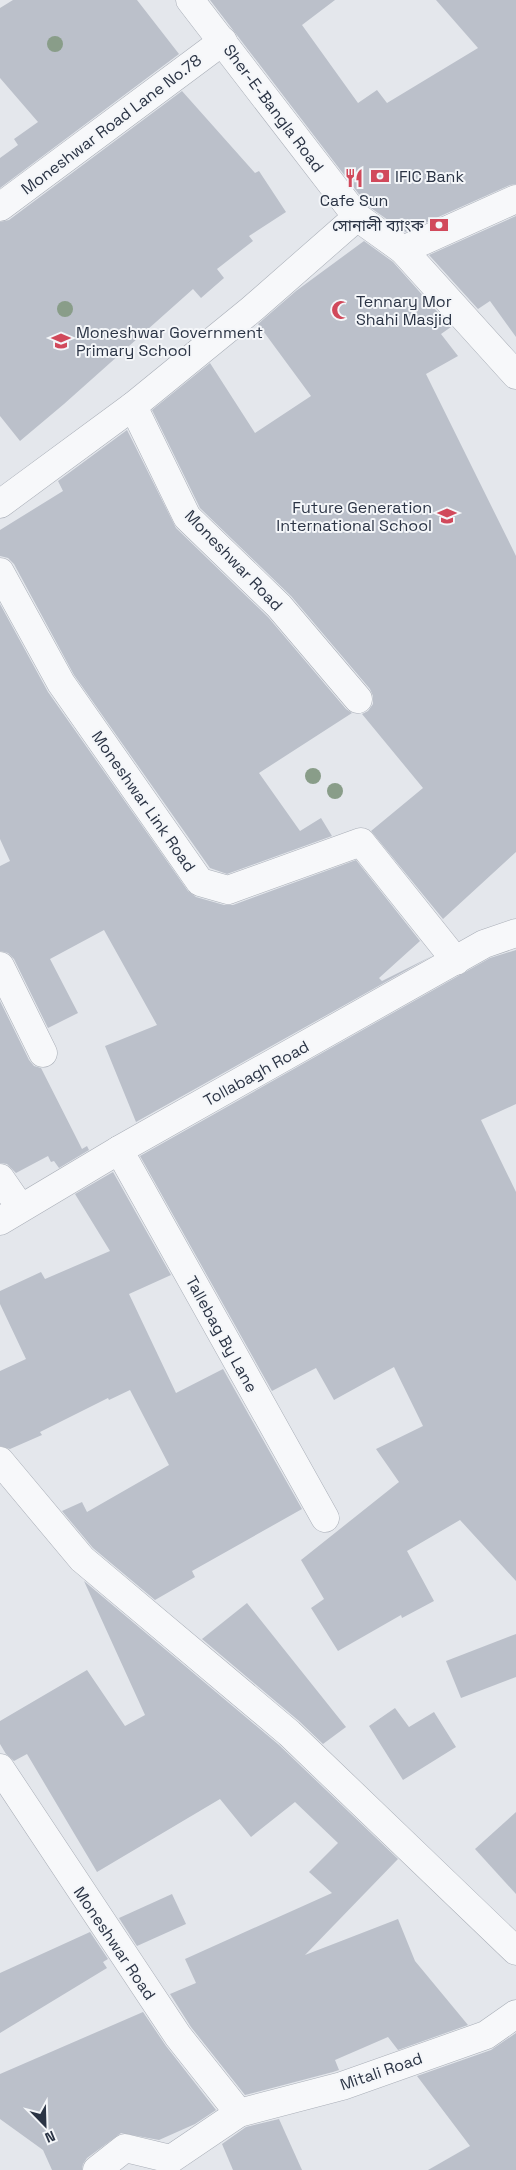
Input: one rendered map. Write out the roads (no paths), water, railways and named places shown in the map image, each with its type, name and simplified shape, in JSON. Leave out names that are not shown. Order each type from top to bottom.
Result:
[{"type":"street","name":"Sher-E-Bangla Road","points":[[190,0],[357,217],[403,250],[516,375]]},
{"type":"street","name":"Moneshwar Road Lane No.78","points":[[0,207],[222,41]]},
{"type":"street","points":[[403,250],[516,199]]},
{"type":"street","points":[[0,504],[133,406],[252,309],[357,217]]},
{"type":"street","name":"Moneshwar Road","points":[[133,406],[187,517],[279,606],[358,699]]},
{"type":"street","name":"Moneshwar Link Road","points":[[0,572],[62,683],[200,882],[228,890],[361,842],[456,961]]},
{"type":"street","name":"Tollabagh Road","points":[[10,1214],[118,1150],[456,961],[502,944]]},
{"type":"street","points":[[0,966],[43,1053]]},
{"type":"street","name":"Tallebag By Lane","points":[[118,1150],[326,1518]]},
{"type":"street","points":[[0,1178],[10,1214]]},
{"type":"street","points":[[0,1461],[82,1559],[289,1733],[516,1951]]},
{"type":"street","name":"Moneshwar Road","points":[[0,1768],[178,2036],[239,2113]]},
{"type":"street","name":"Mitali Road","points":[[177,2165],[239,2113],[342,2086],[486,2035],[516,2014]]},
{"type":"street","points":[[97,2170],[125,2148],[177,2165]]},
{"type":"place","name":"IFIC Bank","points":[[380,176]]},
{"type":"place","name":"Cafe Sun","points":[[354,178]]},
{"type":"place","name":"সোনালী ব্যাংক","points":[[439,225]]},
{"type":"place","name":"Tennary Mor Shahi Masjid","points":[[341,310]]},
{"type":"place","name":"Moneshwar Government Primary School","points":[[61,341]]},
{"type":"place","name":"Future Generation International School","points":[[447,516]]}]
